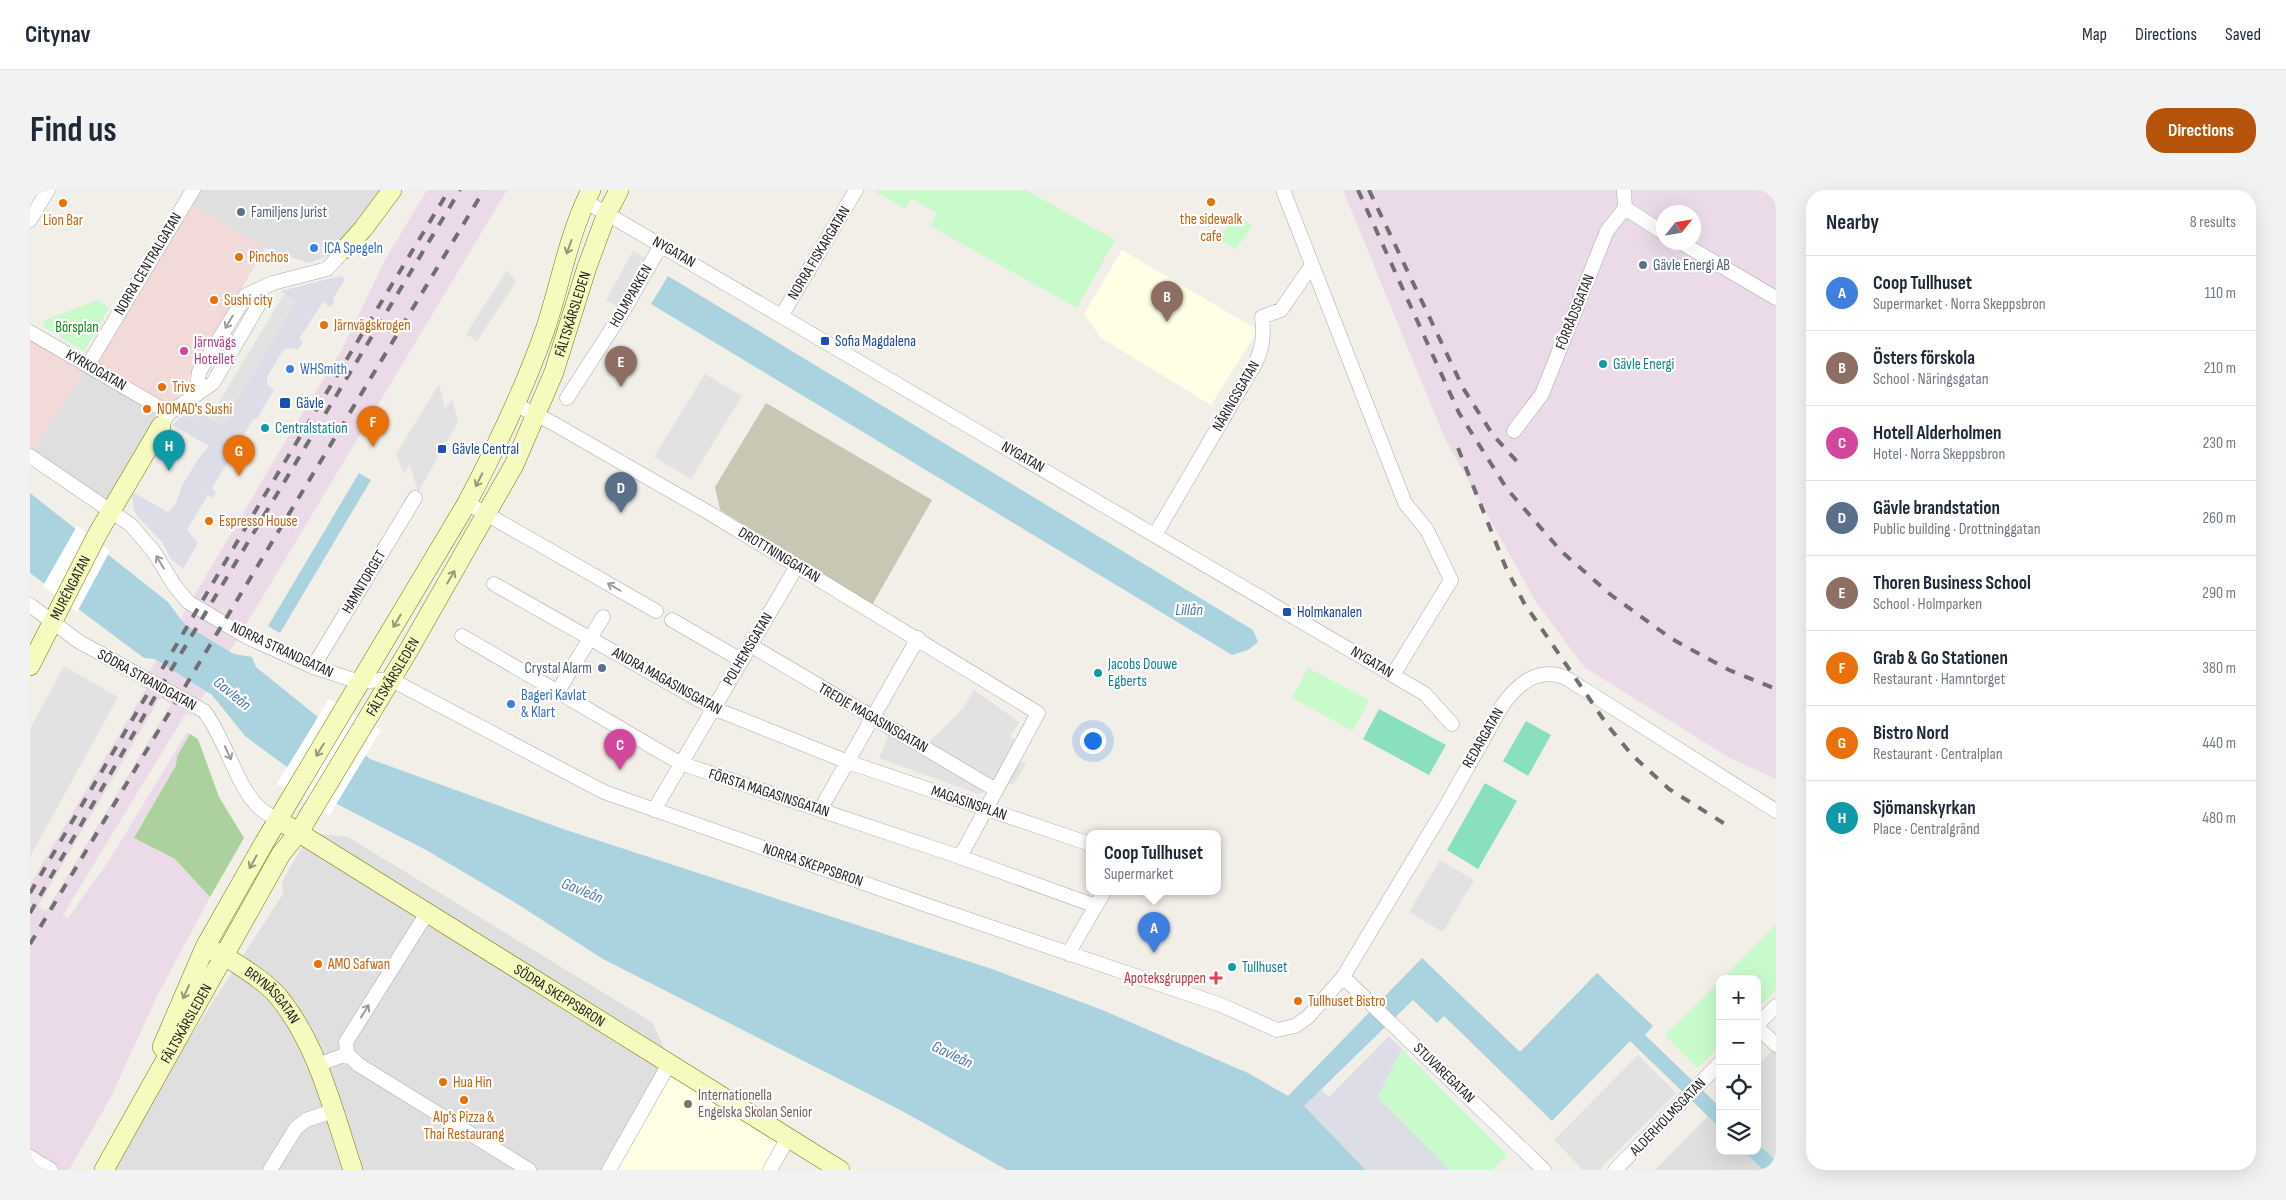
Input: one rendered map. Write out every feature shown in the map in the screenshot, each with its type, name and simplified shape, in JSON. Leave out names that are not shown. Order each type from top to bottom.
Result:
[{"type":"main road","points":[[345,249],[377,190]]},
{"type":"main road","points":[[345,249],[364,229],[392,190]]},
{"type":"main road","name":"FÄLTSKÄRSLEDEN","points":[[104,1170],[281,854],[299,832],[366,721],[488,514],[514,465],[537,415],[557,362],[586,267],[607,213],[619,190]]},
{"type":"main road","name":"FÄLTSKÄRSLEDEN","points":[[121,1140],[205,947],[293,794],[467,503],[516,405],[546,324],[565,257],[588,195]]},
{"type":"main road","name":"MURÉNGATAN","points":[[30,666],[95,539],[164,416]]},
{"type":"main road","name":"SÖDRA SKEPPSBRON","points":[[278,820],[840,1170]]},
{"type":"main road","name":"BRYNÄSGATAN","points":[[205,947],[225,956],[276,993],[292,1016],[317,1065],[353,1170]]},
{"type":"street","points":[[30,220],[48,190]]},
{"type":"street","name":"NORRA CENTRALGATAN","points":[[88,365],[192,190]]},
{"type":"street","name":"NORRA FISKARGATAN","points":[[782,315],[856,190]]},
{"type":"street","points":[[1283,190],[1406,503],[1427,530],[1451,580],[1393,675]]},
{"type":"street","points":[[1624,190],[1625,208],[1656,228]]},
{"type":"street","name":"NYGATAN","points":[[588,195],[607,213],[1425,694],[1452,724]]},
{"type":"street","name":"FÖRRÅDSGATAN","points":[[1514,431],[1542,394],[1607,231],[1625,208]]},
{"type":"street","name":"HOLMPARKEN","points":[[567,398],[624,310],[661,244]]},
{"type":"street","points":[[164,416],[196,395],[199,372],[246,295],[273,283],[327,269],[345,249]]},
{"type":"street","points":[[1694,250],[1776,298]]},
{"type":"street","name":"NÄRINGSGATAN","points":[[1155,535],[1255,364],[1263,341],[1262,317],[1281,310],[1312,265]]},
{"type":"street","name":"KYRKOGATAN","points":[[30,332],[88,365],[164,416]]},
{"type":"street","name":"DROTTNINGGATAN","points":[[516,405],[537,415],[711,514],[918,638],[1038,713],[996,790]]},
{"type":"street","name":"NORRA STRANDGATAN","points":[[30,456],[131,525],[154,552],[174,585],[188,602],[247,637],[313,667],[360,682]]},
{"type":"street","name":"HAMNTORGET","points":[[313,667],[415,498]]},
{"type":"street","points":[[467,503],[656,611]]},
{"type":"street","name":"POLHEMSGATAN","points":[[654,810],[797,566]]},
{"type":"street","name":"ANDRA MAGASINSGATAN","points":[[494,584],[713,708],[848,762]]},
{"type":"street","name":"SÖDRA STRANDGATAN","points":[[30,605],[78,641],[204,711],[215,726],[248,795],[262,810],[278,820]]},
{"type":"street","points":[[558,691],[603,617]]},
{"type":"street","points":[[672,620],[741,660]]},
{"type":"street","name":"FÖRSTA MAGASINSGATAN","points":[[462,636],[680,763],[960,857],[1096,906]]},
{"type":"street","points":[[820,810],[918,638]]},
{"type":"street","name":"TREDJE MAGASINSGATAN","points":[[750,645],[996,790]]},
{"type":"street","name":"REDARGATAN","points":[[1278,1030],[1295,1026],[1308,1017],[1344,977],[1447,804],[1502,706],[1512,692],[1522,683],[1540,674],[1560,676],[1582,688],[1776,811]]},
{"type":"street","points":[[360,682],[390,679]]},
{"type":"street","name":"NORRA SKEPPSBRON","points":[[390,679],[604,792],[1068,954],[1221,1005],[1278,1030]]},
{"type":"street","name":"MAGASINSPLAN","points":[[848,762],[1086,843]]},
{"type":"street","points":[[960,857],[987,810],[996,790]]},
{"type":"street","points":[[1068,954],[1102,895]]},
{"type":"street","points":[[427,913],[346,1042],[347,1054],[359,1065],[529,1170]]},
{"type":"street","name":"STUVAREGATAN","points":[[1344,977],[1544,1170]]},
{"type":"street","points":[[1761,1022],[1776,1006]]},
{"type":"street","points":[[1761,1030],[1776,1045]]},
{"type":"street","points":[[317,1065],[347,1054]]},
{"type":"street","points":[[609,1170],[669,1064]]},
{"type":"street","name":"ALDERHOLMSGATAN","points":[[1615,1170],[1718,1065]]},
{"type":"street","points":[[270,1170],[296,1128],[306,1120],[333,1111]]},
{"type":"street","points":[[770,1170],[788,1138]]},
{"type":"street","points":[[30,1157],[51,1170]]},
{"type":"shaded area","points":[[193,190],[392,190],[345,249],[309,263],[265,248],[186,201]]},
{"type":"shaded area","points":[[427,190],[507,190],[191,716],[186,713],[63,915],[68,918],[110,859],[187,732],[190,734],[177,756],[176,764],[134,838],[175,859],[210,897],[157,996],[111,1097],[69,1170],[30,1170],[30,884],[146,689],[141,686],[342,349],[385,260]],"holes":[[[160,698],[171,704],[46,911],[38,906]]]},
{"type":"shaded area","points":[[1343,190],[1776,190],[1776,779],[1728,757],[1584,667],[1536,602],[1445,439]]},
{"type":"shaded area","points":[[186,201],[265,248],[169,413],[88,365],[30,456],[30,332],[88,364]]},
{"type":"shaded area","points":[[1122,250],[1258,330],[1211,405],[1101,338],[1084,314]]},
{"type":"shaded area","points":[[633,251],[651,261],[624,310],[606,300]]},
{"type":"shaded area","points":[[507,270],[516,282],[477,341],[466,334]]},
{"type":"shaded area","points":[[340,276],[345,279],[333,299],[334,302],[331,307],[323,302],[299,339],[303,342],[298,350],[291,348],[283,350],[267,377],[267,384],[274,390],[256,420],[254,418],[212,488],[216,493],[213,498],[208,495],[187,530],[198,543],[183,569],[170,558],[163,543],[137,516],[132,496],[134,493],[168,512],[176,503],[182,486],[198,459],[209,446],[172,425],[192,407],[222,426],[297,301],[281,291]]},
{"type":"shaded area","points":[[285,293],[298,301],[222,426],[209,418]]},
{"type":"shaded area","points":[[88,365],[169,413],[110,512],[30,456]]},
{"type":"shaded area","points":[[705,374],[742,396],[691,479],[654,457]]},
{"type":"shaded area","points":[[439,384],[445,409],[452,399],[458,422],[418,492],[410,465],[404,474],[396,454]]},
{"type":"shaded area","points":[[766,403],[932,500],[872,605],[720,510],[715,487]]},
{"type":"shaded area","points":[[64,666],[118,697],[30,857],[30,729]]},
{"type":"shaded area","points":[[974,690],[1019,722],[1010,737],[1017,741],[1007,756],[1026,764],[1013,784],[1002,785],[978,794],[879,758],[888,736],[922,749],[963,708]]},
{"type":"shaded area","points":[[310,833],[348,837],[653,1023],[667,1055],[604,1170],[104,1170],[283,894],[282,882]]},
{"type":"shaded area","points":[[1440,860],[1474,880],[1443,932],[1409,912]]},
{"type":"shaded area","points":[[1389,1036],[1402,1049],[1378,1097],[1449,1170],[1366,1170],[1304,1106],[1321,1089],[1329,1097]]},
{"type":"shaded area","points":[[1776,1047],[1776,1170],[1655,1170],[1716,1108],[1716,1155],[1761,1155],[1761,1062]]},
{"type":"shaded area","points":[[1638,1055],[1676,1093],[1599,1170],[1583,1170],[1554,1140]]},
{"type":"shaded area","name":"Internationella Engelska Skolan Senior","points":[[670,1069],[784,1139],[766,1170],[611,1170]]},
{"type":"green space","points":[[872,190],[1026,190],[1115,240],[1077,308],[930,226],[937,213],[911,198],[905,209]]},
{"type":"green space","points":[[1235,214],[1252,225],[1236,250],[1219,239]]},
{"type":"green space","name":"Börsplan","points":[[97,300],[109,308],[84,351],[42,326],[46,320]]},
{"type":"green space","points":[[1308,668],[1369,700],[1353,731],[1292,698]]},
{"type":"green space","points":[[1379,709],[1446,745],[1429,775],[1363,739]]},
{"type":"green space","points":[[1526,721],[1551,735],[1528,776],[1503,761]]},
{"type":"green space","points":[[190,734],[198,739],[219,797],[244,838],[210,897],[175,859],[134,838],[176,765],[177,756]]},
{"type":"green space","points":[[1485,783],[1517,801],[1478,869],[1447,850]]},
{"type":"green space","points":[[1776,924],[1776,990],[1761,1004],[1761,975],[1726,975]]},
{"type":"green space","points":[[1716,985],[1716,1050],[1697,1068],[1665,1035]]},
{"type":"green space","points":[[1402,1049],[1507,1155],[1492,1170],[1449,1170],[1378,1097]]},
{"type":"water","name":"Lillån","points":[[668,276],[1253,630],[1258,642],[1248,650],[1232,655],[651,304]]},
{"type":"water","points":[[359,473],[371,480],[280,633],[268,626]]},
{"type":"water","name":"Gavleån","points":[[30,493],[168,602],[185,625],[234,654],[252,657],[256,667],[370,759],[563,829],[992,969],[1100,1009],[1248,1073],[1288,1096],[1422,958],[1520,1052],[1597,973],[1653,1026],[1645,1035],[1716,1103],[1716,1124],[1630,1041],[1552,1121],[1444,1016],[1437,1023],[1413,1000],[1304,1106],[1366,1170],[1007,1170],[904,1112],[603,959],[511,900],[426,850],[337,804],[245,736],[212,695],[155,659],[144,658],[30,573]]},
{"type":"water","points":[[1761,1147],[1776,1161],[1776,1170],[1763,1170],[1748,1155],[1761,1155]]},
{"type":"pier","points":[[77,526],[110,551],[77,612],[43,586]]},
{"type":"pier","points":[[329,699],[381,730],[329,816],[277,784]]},
{"type":"railway","points":[[30,893],[263,498],[449,190]]},
{"type":"railway","points":[[30,913],[156,695],[460,190]]},
{"type":"railway","points":[[30,944],[484,190]]},
{"type":"railway","points":[[1358,190],[1459,413],[1507,489],[1561,551],[1611,595],[1672,639],[1729,670],[1776,689]]},
{"type":"railway","points":[[1369,190],[1463,388],[1493,435],[1521,466]]},
{"type":"railway","points":[[1458,448],[1506,568],[1524,603],[1608,726],[1632,755],[1669,789],[1725,824]]},
{"type":"place","name":"the sidewalk cafe","points":[[1211,202]]},
{"type":"place","name":"Lion Bar","points":[[63,203]]},
{"type":"place","name":"Familjens Jurist","points":[[241,212]]},
{"type":"place","name":"ICA Spegeln","points":[[314,248]]},
{"type":"place","name":"Pinchos","points":[[239,257]]},
{"type":"place","name":"Gävle Energi AB","points":[[1643,265]]},
{"type":"place","name":"Sushi city","points":[[214,300]]},
{"type":"place","name":"Östers förskola","points":[[1167,322]]},
{"type":"place","name":"Järnvägskrogen","points":[[324,325]]},
{"type":"place","name":"Sofia Magdalena","points":[[825,341]]},
{"type":"place","name":"Järnvägs Hotellet","points":[[184,351]]},
{"type":"place","name":"Gävle Energi","points":[[1603,364]]},
{"type":"place","name":"WHSmith","points":[[290,369]]},
{"type":"place","name":"Trivs","points":[[162,387]]},
{"type":"place","name":"Thoren Business School","points":[[621,387]]},
{"type":"place","name":"Gävle","points":[[285,403]]},
{"type":"place","name":"NOMAD's Sushi","points":[[147,409]]},
{"type":"place","name":"Centralstation","points":[[265,428]]},
{"type":"place","name":"Grab & Go Stationen","points":[[373,447]]},
{"type":"place","name":"Gävle Central","points":[[442,449]]},
{"type":"place","name":"Sjömanskyrkan","points":[[169,471]]},
{"type":"place","name":"Bistro Nord","points":[[239,476]]},
{"type":"place","name":"Gävle brandstation","points":[[621,513]]},
{"type":"place","name":"Espresso House","points":[[209,521]]},
{"type":"place","name":"Holmkanalen","points":[[1287,612]]},
{"type":"place","name":"Crystal Alarm","points":[[602,668]]},
{"type":"place","name":"Jacobs Douwe Egberts","points":[[1098,673]]},
{"type":"place","name":"Bageri Kavlat & Klart","points":[[511,704]]},
{"type":"place","name":"Hotell Alderholmen","points":[[620,770]]},
{"type":"place","name":"Coop Tullhuset","points":[[1154,953]]},
{"type":"place","name":"AMO Safwan","points":[[318,964]]},
{"type":"place","name":"Tullhuset","points":[[1232,967]]},
{"type":"place","name":"Apoteksgruppen","points":[[1216,978]]},
{"type":"place","name":"Tullhuset Bistro","points":[[1298,1001]]},
{"type":"place","name":"Hua Hin","points":[[443,1082]]},
{"type":"place","name":"Alp's Pizza & Thai Restaurang","points":[[464,1100]]},
{"type":"place","name":"Internationella Engelska Skolan Senior","points":[[688,1104]]}]
